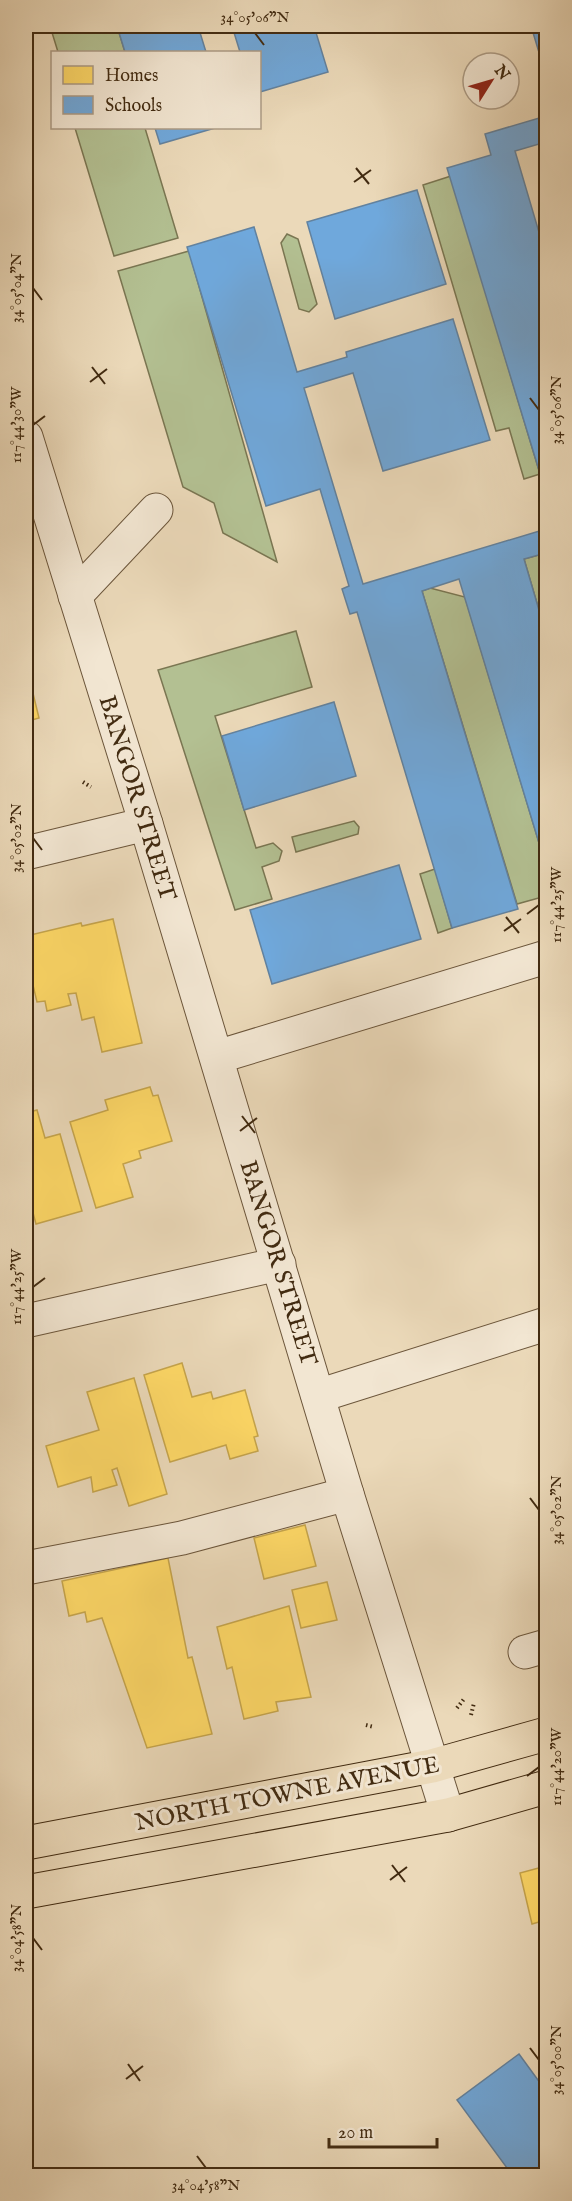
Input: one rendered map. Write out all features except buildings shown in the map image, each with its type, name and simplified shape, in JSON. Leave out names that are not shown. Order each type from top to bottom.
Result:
[{"type":"main road","name":"NORTH TOWNE AVENUE","points":[[26,1843],[432,1766],[546,1734]]},
{"type":"main road","name":"NORTH TOWNE AVENUE","points":[[26,1892],[448,1815],[546,1787]]},
{"type":"street","name":"BANGOR STREET","points":[[26,436],[217,1057],[347,1494],[448,1815]]},
{"type":"street","points":[[75,596],[156,510]]},
{"type":"street","points":[[26,854],[146,824]]},
{"type":"street","points":[[217,1057],[546,957]]},
{"type":"street","points":[[26,1321],[279,1264]]},
{"type":"street","points":[[318,1396],[546,1324]]},
{"type":"street","points":[[26,1568],[182,1538],[347,1494]]},
{"type":"path","points":[[83,782],[91,787]]},
{"type":"path","points":[[457,1708],[464,1699]]},
{"type":"path","points":[[471,1715],[474,1703]]},
{"type":"path","points":[[366,1725],[374,1727]]},
{"type":"green space","points":[[50,26],[117,26],[125,51],[58,51]]},
{"type":"green space","points":[[75,129],[145,129],[178,238],[114,256]]},
{"type":"green space","points":[[451,176],[540,474],[524,479],[509,428],[496,431],[423,185]]},
{"type":"green space","points":[[287,234],[298,239],[317,304],[309,312],[299,309],[281,243]]},
{"type":"green space","points":[[189,251],[277,562],[223,533],[214,503],[183,487],[118,271]]},
{"type":"green space","points":[[546,553],[546,634],[524,559]]},
{"type":"green space","points":[[430,588],[465,597],[546,866],[546,896],[517,904],[422,591]]},
{"type":"green space","points":[[296,631],[312,687],[215,716],[256,848],[273,843],[282,851],[279,861],[262,867],[272,899],[235,910],[158,670]]},
{"type":"green space","points":[[354,821],[359,827],[358,834],[296,852],[292,837]]},
{"type":"green space","points":[[435,869],[452,928],[438,933],[420,874]]}]
